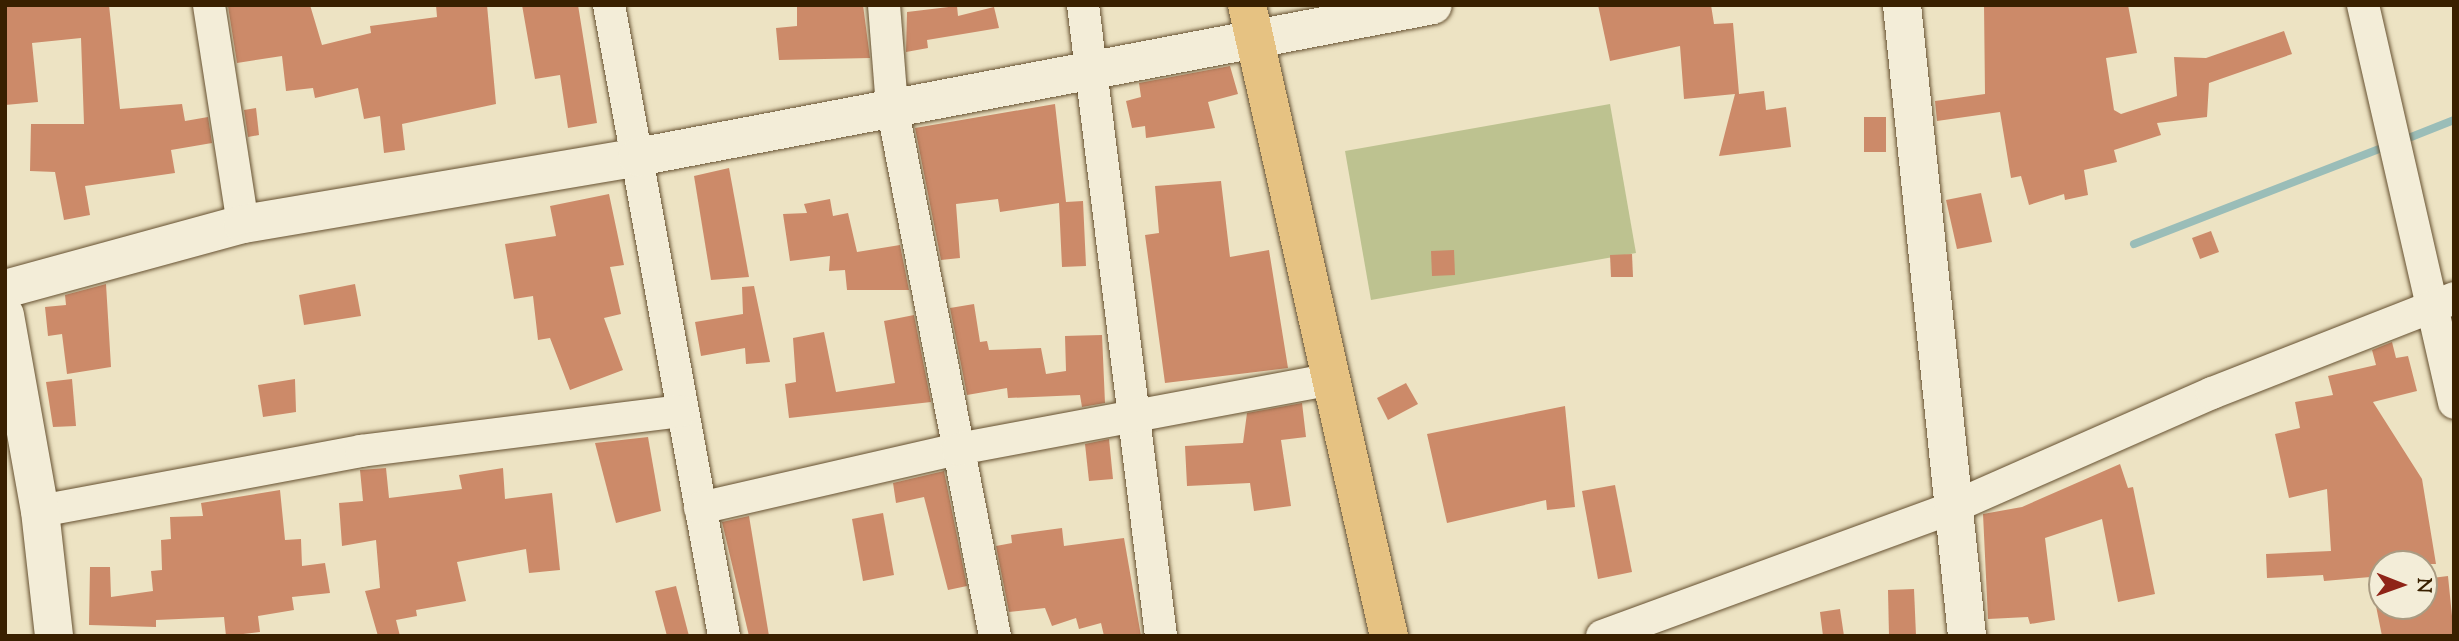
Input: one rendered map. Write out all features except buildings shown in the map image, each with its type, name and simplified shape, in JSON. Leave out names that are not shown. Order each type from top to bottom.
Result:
[{"type":"main road","points":[[1250,20],[1389,636]]},
{"type":"street","points":[[209,5],[243,224]]},
{"type":"street","points":[[609,5],[724,636]]},
{"type":"street","points":[[884,5],[892,106],[995,636]]},
{"type":"street","points":[[1083,5],[1161,636]]},
{"type":"street","points":[[5,289],[243,224],[638,157],[892,106],[1091,70],[1250,20],[1433,5]]},
{"type":"street","points":[[1902,5],[1951,508],[1967,636]]},
{"type":"street","points":[[2363,5],[2396,160],[2444,301],[2454,403]]},
{"type":"street","points":[[1602,636],[1951,508],[2212,393],[2444,301]]},
{"type":"street","points":[[5,315],[40,511],[54,636]]},
{"type":"street","points":[[700,508],[958,449],[1133,414],[1331,379]]},
{"type":"street","points":[[40,511],[360,451],[681,411]]},
{"type":"green space","points":[[1610,104],[1636,253],[1371,300],[1345,151]]},
{"type":"waterway","points":[[2401,141],[2454,120]]},
{"type":"waterway","points":[[2134,244],[2389,145]]}]
